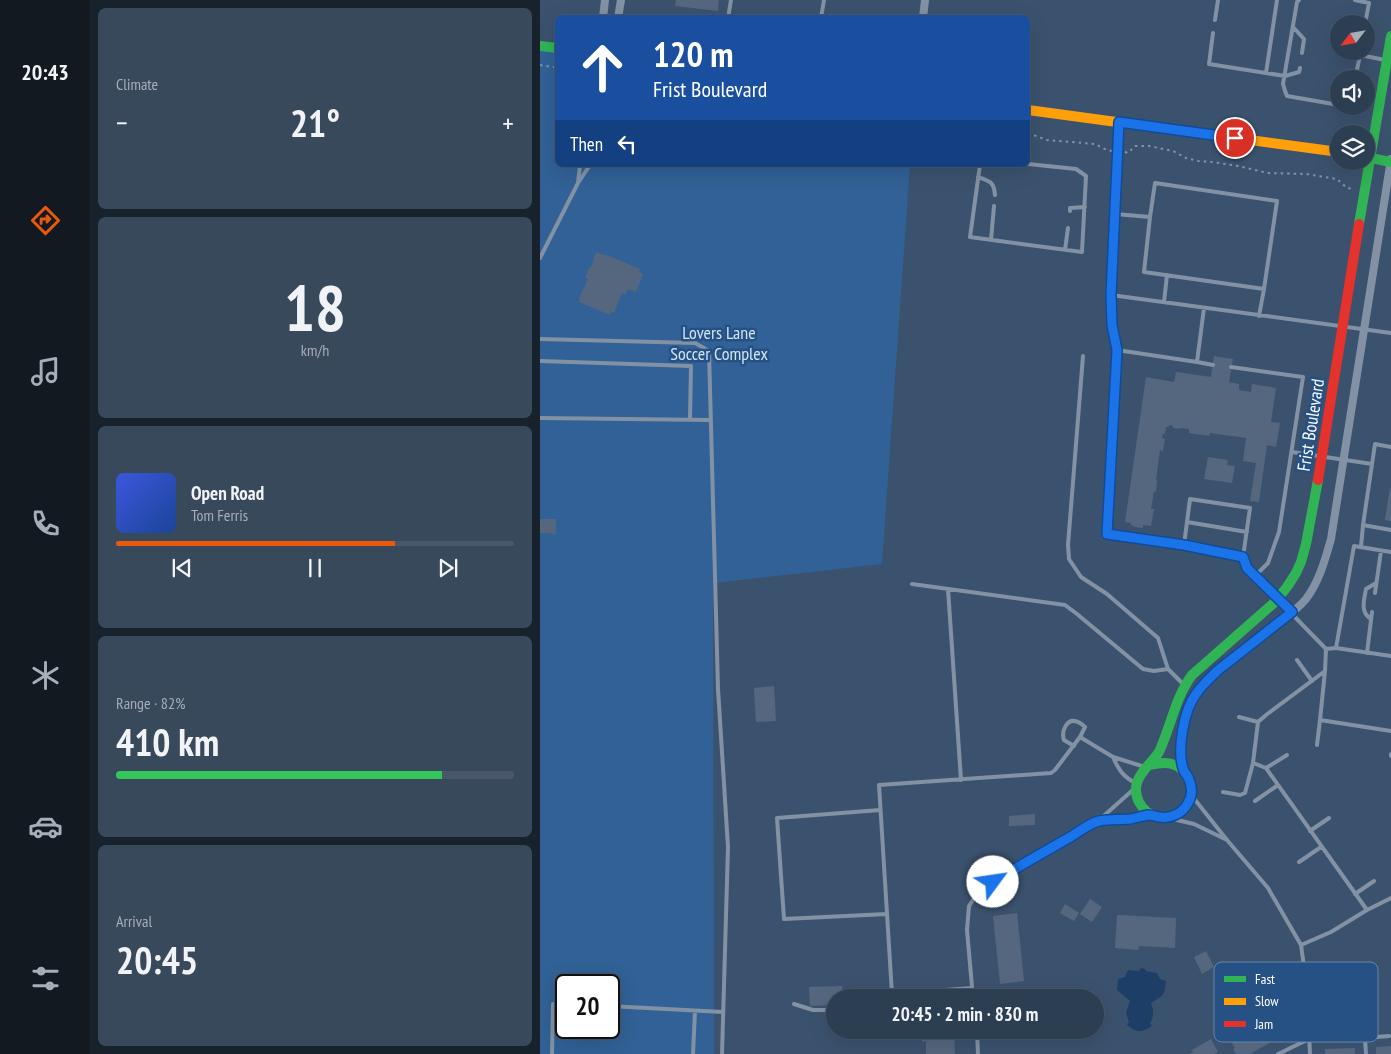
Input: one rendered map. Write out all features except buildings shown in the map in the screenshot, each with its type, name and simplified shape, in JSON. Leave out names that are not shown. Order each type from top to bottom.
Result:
[{"type":"street","points":[[603,15],[605,0]]},
{"type":"street","points":[[618,15],[621,0]]},
{"type":"street","points":[[923,15],[925,0]]},
{"type":"street","name":"Frist Boulevard","points":[[1374,125],[1391,36]]},
{"type":"street","points":[[540,46],[555,48]]},
{"type":"street","points":[[1030,110],[1330,151]]},
{"type":"street","points":[[1375,159],[1391,161]]},
{"type":"street","name":"Frist Boulevard","points":[[1191,795],[1192,786],[1184,771],[1182,749],[1184,725],[1196,694],[1217,671],[1305,600],[1314,588],[1326,558],[1391,161]]},
{"type":"street","name":"Frist Boulevard","points":[[1137,785],[1139,778],[1160,750],[1184,685],[1192,675],[1278,599],[1296,573],[1301,562],[1322,457],[1367,170]]},
{"type":"street","points":[[1149,766],[1164,762],[1178,766],[1184,771]]},
{"type":"street","points":[[1137,785],[1136,795],[1144,810],[1151,815],[1160,817],[1176,815],[1183,810],[1191,795]]},
{"type":"lane","points":[[728,15],[731,0]]},
{"type":"lane","points":[[822,15],[824,0]]},
{"type":"lane","points":[[1215,20],[1218,0]]},
{"type":"lane","points":[[1266,73],[1277,0]]},
{"type":"lane","points":[[1299,0],[1297,2],[1284,91],[1288,96],[1330,103]]},
{"type":"lane","points":[[1355,0],[1369,3],[1367,15]]},
{"type":"lane","points":[[1293,27],[1304,38],[1302,53]]},
{"type":"lane","points":[[1213,33],[1209,64],[1285,76],[1299,72],[1300,68]]},
{"type":"lane","points":[[1375,57],[1387,60]]},
{"type":"lane","points":[[1119,122],[1111,295],[1112,325],[1117,350],[1107,534],[1184,545],[1243,557]]},
{"type":"lane","points":[[980,167],[970,237],[1082,252],[1086,176],[1076,170],[1030,164]]},
{"type":"lane","points":[[578,183],[580,167]]},
{"type":"lane","points":[[540,258],[578,183],[589,167]]},
{"type":"lane","points":[[978,177],[995,186],[995,195]]},
{"type":"lane","points":[[1259,316],[1264,289],[1277,201],[1154,183],[1144,272],[1264,289]]},
{"type":"lane","points":[[991,240],[994,206]]},
{"type":"lane","points":[[1070,211],[1070,208],[1085,207]]},
{"type":"lane","points":[[1115,214],[1150,217]]},
{"type":"lane","points":[[1065,250],[1068,228]]},
{"type":"lane","points":[[1164,302],[1167,275]]},
{"type":"lane","points":[[1111,295],[1391,334]]},
{"type":"lane","points":[[1197,362],[1204,308]]},
{"type":"lane","points":[[540,339],[695,343],[709,351],[718,689],[728,847],[722,1054]]},
{"type":"lane","points":[[1117,350],[1213,365]]},
{"type":"lane","points":[[1083,356],[1068,545],[1069,559],[1081,577],[1107,594],[1158,638],[1168,669],[1184,685]]},
{"type":"lane","points":[[540,361],[691,366],[690,419]]},
{"type":"lane","points":[[1231,367],[1303,377],[1279,532],[1268,563],[1255,576]]},
{"type":"lane","points":[[540,418],[711,420]]},
{"type":"lane","points":[[1361,547],[1375,444],[1391,447]]},
{"type":"lane","points":[[1292,452],[1372,464]]},
{"type":"lane","points":[[1184,545],[1190,499],[1250,508],[1243,557],[1247,568],[1326,649],[1317,745]]},
{"type":"lane","points":[[1187,522],[1247,532]]},
{"type":"lane","points":[[1363,525],[1391,530]]},
{"type":"lane","points":[[1336,648],[1354,546],[1391,552]]},
{"type":"lane","points":[[1375,592],[1381,551]]},
{"type":"lane","points":[[1371,619],[1366,615],[1363,607],[1366,589],[1376,583]]},
{"type":"lane","points":[[912,584],[1065,605],[1143,669],[1154,671],[1168,669]]},
{"type":"lane","points":[[948,589],[961,780]]},
{"type":"lane","points":[[1366,653],[1372,612]]},
{"type":"lane","points":[[1326,649],[1336,648],[1391,656]]},
{"type":"lane","points":[[1297,660],[1312,680]]},
{"type":"lane","points":[[1223,792],[1240,795],[1245,793],[1253,763],[1258,722],[1325,671]]},
{"type":"lane","points":[[1239,717],[1258,722]]},
{"type":"lane","points":[[1320,720],[1391,731]]},
{"type":"lane","points":[[892,989],[879,785],[1051,773],[1074,746],[1085,727],[1078,722],[1072,721],[1063,729],[1062,734],[1064,740],[1074,746]]},
{"type":"lane","points":[[1080,737],[1113,757],[1149,766]]},
{"type":"lane","points":[[1266,768],[1287,755]]},
{"type":"lane","points":[[959,989],[972,988],[967,930],[969,906],[979,891],[1036,856],[1098,822],[1137,785],[1122,773],[1113,757]]},
{"type":"lane","points":[[1253,763],[1266,768],[1366,910]]},
{"type":"lane","points":[[1255,801],[1278,785]]},
{"type":"lane","points":[[1191,795],[1268,888],[1301,945],[1303,962]]},
{"type":"lane","points":[[880,810],[777,818],[784,919],[887,914]]},
{"type":"lane","points":[[1098,822],[1151,815]]},
{"type":"lane","points":[[1168,817],[1194,824],[1227,840]]},
{"type":"lane","points":[[1310,831],[1329,818]]},
{"type":"lane","points":[[1300,862],[1321,847]]},
{"type":"lane","points":[[1355,894],[1374,881]]},
{"type":"lane","points":[[1301,945],[1331,932],[1366,910],[1391,898]]},
{"type":"lane","points":[[552,1054],[553,1004],[555,1004]]},
{"type":"lane","points":[[794,1004],[813,1010],[826,1010]]},
{"type":"lane","points":[[620,1007],[723,1012]]},
{"type":"lane","points":[[693,1054],[695,1010]]},
{"type":"lane","points":[[1378,1037],[1388,1036]]},
{"type":"lane","points":[[977,1039],[978,1054]]},
{"type":"lane","points":[[1278,1054],[1301,1042]]},
{"type":"path","points":[[540,65],[555,68]]},
{"type":"path","points":[[1030,134],[1046,140],[1095,144],[1107,150],[1118,152],[1128,153],[1135,146],[1149,146],[1173,151],[1186,158],[1198,161],[1238,166],[1268,173],[1306,174],[1337,179],[1347,188],[1364,191]]},
{"type":"green space","name":"Lovers Lane Soccer Complex","points":[[540,46],[555,48],[555,167],[910,167],[882,564],[713,583],[714,1054],[540,1054]]},
{"type":"shaded area","points":[[1141,968],[1157,973],[1160,979],[1166,981],[1163,995],[1151,1003],[1153,1013],[1150,1024],[1152,1026],[1139,1031],[1133,1030],[1127,1025],[1129,1022],[1126,1013],[1130,1001],[1117,990],[1118,979],[1125,977],[1128,970],[1139,971]]},
{"type":"traffic: fast","points":[[1359,224],[1391,36]]},
{"type":"traffic: fast","points":[[540,46],[555,48]]},
{"type":"traffic: fast","points":[[1375,159],[1391,162]]},
{"type":"traffic: fast","points":[[1150,765],[1169,763],[1178,766],[1185,773],[1191,785],[1191,796],[1186,806],[1178,813],[1168,816],[1157,816],[1147,812],[1137,797],[1136,788],[1139,779],[1143,771],[1159,752],[1181,693],[1192,675],[1275,602],[1296,573],[1306,544],[1318,480]]},
{"type":"traffic: slow","points":[[1030,110],[1330,151]]},
{"type":"traffic: jam","points":[[1318,480],[1359,224]]},
{"type":"route","points":[[993,882],[1098,822],[1151,815],[1168,817],[1176,815],[1183,810],[1188,803],[1192,786],[1184,771],[1182,756],[1184,725],[1196,694],[1217,671],[1292,612],[1247,568],[1243,557],[1184,545],[1107,534],[1117,350],[1112,325],[1111,295],[1119,122],[1235,138]]}]
